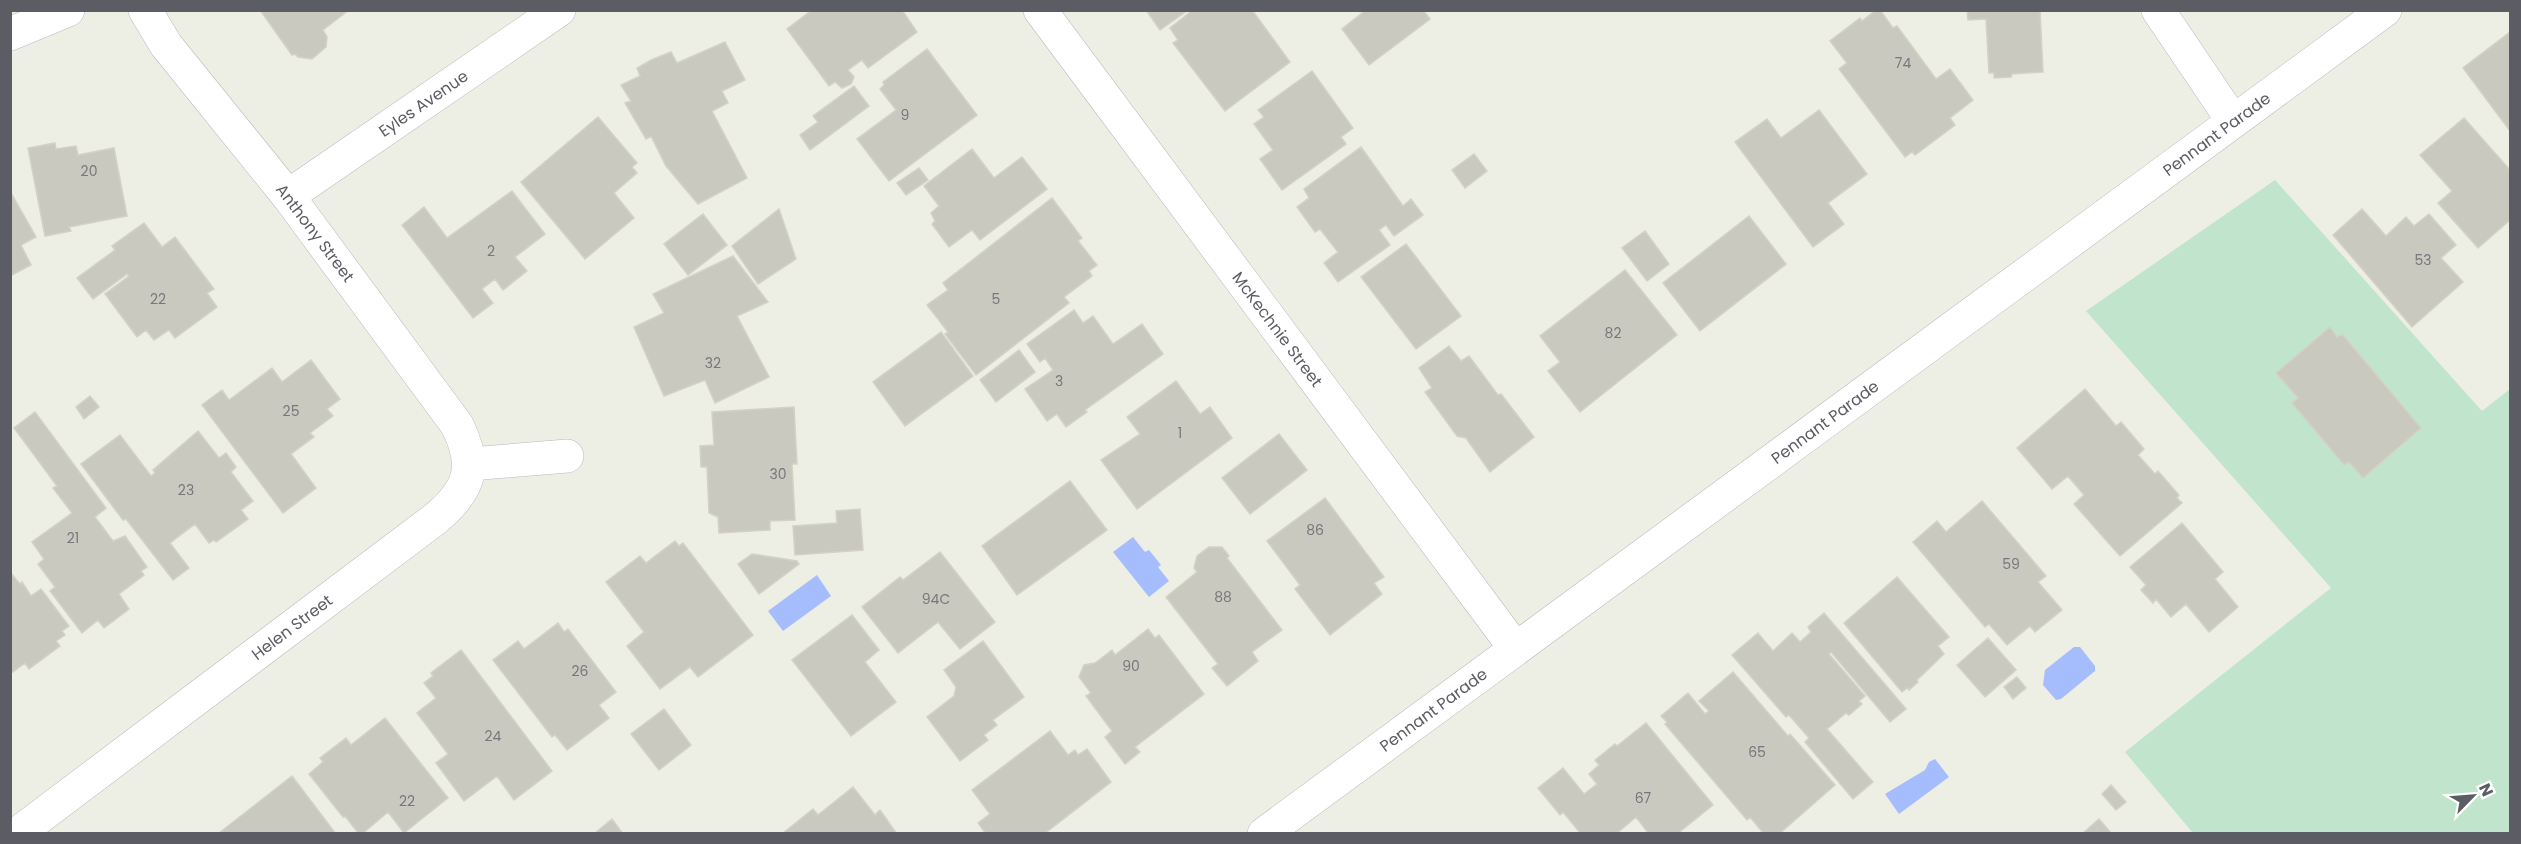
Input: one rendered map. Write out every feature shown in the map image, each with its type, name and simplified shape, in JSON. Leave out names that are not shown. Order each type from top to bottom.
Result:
[{"type":"street","points":[[10,34],[69,10]]},
{"type":"street","name":"Anthony Street","points":[[145,10],[166,45],[288,196],[457,425],[467,445],[470,464]]},
{"type":"street","name":"Eyles Avenue","points":[[288,196],[559,10]]},
{"type":"street","name":"McKechnie Street","points":[[1040,10],[1515,648]]},
{"type":"street","points":[[2158,10],[2233,121]]},
{"type":"street","name":"Pennant Parade","points":[[1264,834],[2385,10]]},
{"type":"street","points":[[470,464],[567,456]]},
{"type":"street","name":"Helen Street","points":[[17,834],[435,519],[458,497],[466,482],[470,464]]},
{"type":"green space","points":[[2275,180],[2482,411],[2510,389],[2510,833],[2193,833],[2125,752],[2331,588],[2086,311]]},
{"type":"water","points":[[1133,537],[1145,552],[1149,550],[1161,565],[1158,567],[1169,581],[1149,597],[1113,552]]},
{"type":"water","points":[[817,575],[831,596],[783,631],[768,611]]},
{"type":"water","points":[[2074,647],[2080,647],[2095,666],[2095,671],[2061,699],[2056,700],[2043,685],[2045,670]]},
{"type":"water","points":[[1935,759],[1949,777],[1899,814],[1885,794],[1925,770],[1929,762]]},
{"type":"building","points":[[260,10],[349,10],[323,30],[327,37],[326,47],[312,59],[292,55]]},
{"type":"building","points":[[812,10],[902,10],[917,32],[868,68],[862,60],[848,70],[854,77],[851,84],[842,88],[835,82],[829,86],[787,29]]},
{"type":"building","points":[[1146,10],[1188,10],[1160,30]]},
{"type":"building","points":[[1193,10],[1252,10],[1290,62],[1225,111],[1173,43],[1178,40],[1170,28]]},
{"type":"building","points":[[1366,10],[1423,10],[1430,19],[1369,65],[1342,29]]},
{"type":"building","points":[[1876,10],[1880,10],[1893,28],[1897,26],[1936,79],[1950,69],[1973,100],[1950,118],[1955,125],[1915,155],[1912,152],[1905,157],[1839,69],[1847,63],[1830,41],[1860,18],[1862,21]]},
{"type":"building","points":[[1967,10],[2040,10],[2043,72],[1994,78],[1994,73],[1989,73],[1986,19],[1968,20]]},
{"type":"building","points":[[2510,32],[2510,131],[2463,68]]},
{"type":"building","points":[[725,42],[745,80],[722,91],[728,103],[712,111],[747,178],[698,204],[666,166],[651,136],[646,139],[625,103],[631,101],[621,85],[640,76],[637,68],[651,60],[671,52],[677,63]]},
{"type":"building","points":[[927,49],[977,115],[889,181],[857,139],[896,110],[880,89],[884,85],[883,82]]},
{"type":"building","points":[[1312,71],[1353,128],[1341,137],[1346,144],[1282,190],[1260,159],[1273,150],[1254,124],[1264,117],[1258,110]]},
{"type":"building","points":[[854,86],[869,106],[810,150],[800,135],[818,122],[813,116]]},
{"type":"building","points":[[1819,110],[1867,174],[1828,203],[1844,224],[1813,247],[1735,142],[1767,119],[1781,138]]},
{"type":"building","points":[[598,117],[637,163],[632,167],[637,173],[614,193],[634,218],[585,259],[521,182]]},
{"type":"building","points":[[2464,118],[2510,170],[2510,220],[2478,248],[2438,203],[2452,191],[2420,155]]},
{"type":"building","points":[[55,143],[56,149],[76,146],[78,155],[114,148],[127,216],[69,227],[71,231],[45,236],[28,148]]},
{"type":"building","points":[[1361,147],[1403,206],[1411,199],[1423,215],[1394,236],[1386,225],[1379,230],[1390,245],[1338,282],[1324,263],[1338,252],[1320,229],[1315,232],[1297,207],[1309,198],[1304,189]]},
{"type":"building","points":[[972,149],[994,178],[1022,157],[1047,189],[980,240],[972,230],[949,247],[932,224],[935,221],[931,213],[939,206],[924,186]]},
{"type":"building","points":[[1474,154],[1487,171],[1465,188],[1452,170]]},
{"type":"building","points":[[919,168],[928,180],[906,195],[897,183]]},
{"type":"building","points":[[10,191],[36,237],[21,245],[31,265],[10,276]]},
{"type":"building","points":[[512,191],[545,234],[515,257],[527,271],[503,290],[495,279],[482,289],[493,303],[473,318],[402,225],[424,207],[447,238]]},
{"type":"building","points":[[1052,198],[1082,238],[1078,241],[1097,265],[1089,271],[1092,276],[1064,297],[1069,303],[976,375],[945,334],[948,332],[927,305],[948,290],[943,283]]},
{"type":"building","points":[[779,209],[796,259],[758,284],[732,246]]},
{"type":"building","points":[[2362,209],[2386,236],[2406,217],[2414,226],[2429,214],[2456,245],[2441,258],[2463,282],[2412,327],[2333,235]]},
{"type":"building","points":[[703,214],[727,245],[688,275],[664,244]]},
{"type":"building","points":[[1749,216],[1786,264],[1700,331],[1663,283]]},
{"type":"building","points":[[144,223],[162,247],[175,237],[214,289],[207,293],[217,307],[175,338],[169,330],[154,340],[146,330],[137,337],[105,294],[129,276],[127,274],[93,299],[77,278],[115,250],[112,246]]},
{"type":"building","points":[[1645,231],[1669,264],[1647,281],[1622,248]]},
{"type":"building","points":[[1406,244],[1461,316],[1416,349],[1361,277]]},
{"type":"building","points":[[733,256],[768,302],[737,316],[769,377],[715,403],[705,380],[664,396],[634,327],[664,313],[653,294]]},
{"type":"building","points":[[1625,270],[1677,335],[1580,412],[1548,371],[1560,362],[1540,336]]},
{"type":"building","points":[[1074,310],[1083,323],[1093,316],[1113,344],[1142,324],[1163,354],[1085,410],[1087,412],[1066,427],[1057,414],[1047,421],[1025,389],[1053,370],[1045,358],[1040,362],[1027,344]]},
{"type":"building","points":[[2330,327],[2337,337],[2342,334],[2421,428],[2363,478],[2349,462],[2344,465],[2292,403],[2298,398],[2276,373]]},
{"type":"building","points":[[941,332],[973,376],[905,426],[873,382]]},
{"type":"building","points":[[1449,346],[1461,361],[1469,356],[1534,437],[1490,472],[1466,438],[1457,436],[1425,392],[1432,388],[1419,368]]},
{"type":"building","points":[[1019,350],[1035,372],[996,402],[980,380]]},
{"type":"building","points":[[311,360],[340,399],[327,409],[333,416],[310,433],[314,437],[291,454],[316,488],[283,513],[202,405],[222,390],[229,400],[272,368],[282,382]]},
{"type":"building","points":[[1176,381],[1200,414],[1210,407],[1232,438],[1137,509],[1101,460],[1140,434],[1127,417]]},
{"type":"building","points":[[2085,389],[2116,426],[2121,422],[2144,449],[2138,455],[2155,474],[2158,471],[2179,495],[2177,498],[2182,503],[2120,556],[2074,504],[2084,495],[2068,476],[2052,489],[2017,448]]},
{"type":"building","points":[[90,396],[99,407],[84,419],[76,407]]},
{"type":"building","points":[[794,407],[797,464],[792,464],[795,520],[770,521],[770,530],[719,533],[718,517],[709,513],[707,467],[701,467],[700,446],[714,445],[712,412]]},
{"type":"building","points":[[35,412],[106,508],[95,517],[113,541],[125,536],[147,567],[141,571],[144,575],[119,594],[129,609],[104,628],[98,620],[82,633],[50,591],[55,587],[38,564],[44,559],[32,542],[72,513],[53,488],[57,486],[14,428]]},
{"type":"building","points":[[198,431],[219,458],[226,453],[236,467],[231,472],[253,501],[241,510],[248,519],[216,542],[214,540],[209,543],[195,524],[170,543],[189,568],[173,580],[126,519],[123,520],[81,464],[120,435],[151,476],[155,473],[153,470]]},
{"type":"building","points":[[1279,434],[1307,470],[1250,514],[1222,478]]},
{"type":"building","points":[[1070,481],[1107,530],[1017,595],[982,546]]},
{"type":"building","points":[[1325,498],[1384,577],[1374,583],[1382,594],[1330,635],[1295,589],[1300,585],[1267,541]]},
{"type":"building","points":[[1982,501],[2046,576],[2038,582],[2062,610],[2035,632],[2030,626],[2007,645],[1989,624],[1985,627],[1913,542],[1937,521],[1946,532]]},
{"type":"building","points":[[860,509],[863,550],[795,555],[793,526],[837,523],[836,511]]},
{"type":"building","points":[[2182,523],[2223,572],[2215,579],[2238,607],[2209,632],[2186,604],[2171,617],[2156,599],[2153,603],[2141,590],[2146,585],[2130,567]]},
{"type":"building","points":[[675,541],[679,546],[683,543],[753,635],[698,677],[690,667],[660,689],[627,646],[644,632],[606,582],[640,556],[646,563]]},
{"type":"building","points":[[1209,547],[1222,547],[1229,556],[1227,558],[1282,630],[1252,652],[1258,661],[1227,686],[1212,668],[1218,664],[1166,597],[1197,572],[1194,568],[1197,556]]},
{"type":"building","points":[[940,552],[995,622],[960,649],[938,622],[898,653],[862,607],[900,577],[903,580]]},
{"type":"building","points":[[752,554],[797,561],[799,564],[759,594],[738,564]]},
{"type":"building","points":[[10,572],[20,584],[22,582],[31,596],[41,589],[69,626],[62,631],[65,635],[56,641],[60,646],[29,669],[25,663],[10,674]]},
{"type":"building","points":[[1897,577],[1949,637],[1938,646],[1944,654],[1917,680],[1918,682],[1909,690],[1907,688],[1902,692],[1844,623]]},
{"type":"building","points":[[1824,613],[1906,709],[1890,722],[1831,652],[1829,654],[1865,696],[1859,701],[1862,704],[1849,715],[1846,713],[1827,729],[1873,782],[1853,799],[1805,742],[1809,738],[1789,715],[1786,717],[1732,655],[1758,633],[1773,651],[1792,633],[1800,642],[1811,632],[1808,627]]},
{"type":"building","points":[[852,615],[879,650],[865,662],[896,702],[851,736],[792,660]]},
{"type":"building","points":[[558,623],[564,632],[568,629],[616,692],[599,705],[609,718],[567,750],[555,735],[552,737],[493,660],[518,641],[524,649]]},
{"type":"building","points":[[1148,629],[1155,638],[1159,635],[1204,694],[1135,747],[1140,752],[1125,764],[1105,737],[1112,731],[1086,696],[1091,693],[1079,677],[1084,665],[1095,663],[1112,650],[1115,655]]},
{"type":"building","points":[[1988,638],[2016,670],[1985,697],[1957,665]]},
{"type":"building","points":[[983,641],[1024,697],[993,720],[997,725],[984,735],[988,740],[960,761],[927,717],[954,696],[956,687],[944,670]]},
{"type":"building","points":[[461,650],[552,771],[514,800],[497,776],[464,801],[436,763],[448,754],[417,713],[436,698],[424,683],[433,676],[431,673]]},
{"type":"building","points":[[1733,672],[1788,736],[1790,734],[1835,785],[1779,834],[1764,834],[1750,817],[1747,820],[1665,724],[1667,722],[1661,716],[1688,693],[1705,714],[1709,711],[1699,701]]},
{"type":"building","points":[[2017,677],[2026,688],[2013,699],[2004,687]]},
{"type":"building","points":[[664,709],[691,745],[659,770],[631,734]]},
{"type":"building","points":[[385,718],[448,798],[404,833],[388,812],[362,834],[359,834],[309,774],[323,762],[320,758],[346,738],[351,745]]},
{"type":"building","points":[[1646,723],[1713,805],[1677,834],[1649,834],[1636,817],[1616,834],[1581,834],[1563,812],[1560,815],[1538,788],[1563,768],[1584,794],[1597,784],[1589,774],[1599,765],[1595,760]]},
{"type":"building","points":[[1050,731],[1068,755],[1075,750],[1078,755],[1087,749],[1111,782],[1044,834],[986,834],[978,823],[990,814],[972,790]]},
{"type":"building","points":[[292,776],[336,834],[219,833]]},
{"type":"building","points":[[2111,785],[2126,802],[2116,810],[2102,794]]},
{"type":"building","points":[[853,787],[875,815],[880,810],[897,834],[782,834],[813,809],[818,815]]},
{"type":"building","points":[[612,819],[623,834],[594,834]]},
{"type":"building","points":[[2099,819],[2112,834],[2082,834]]}]
